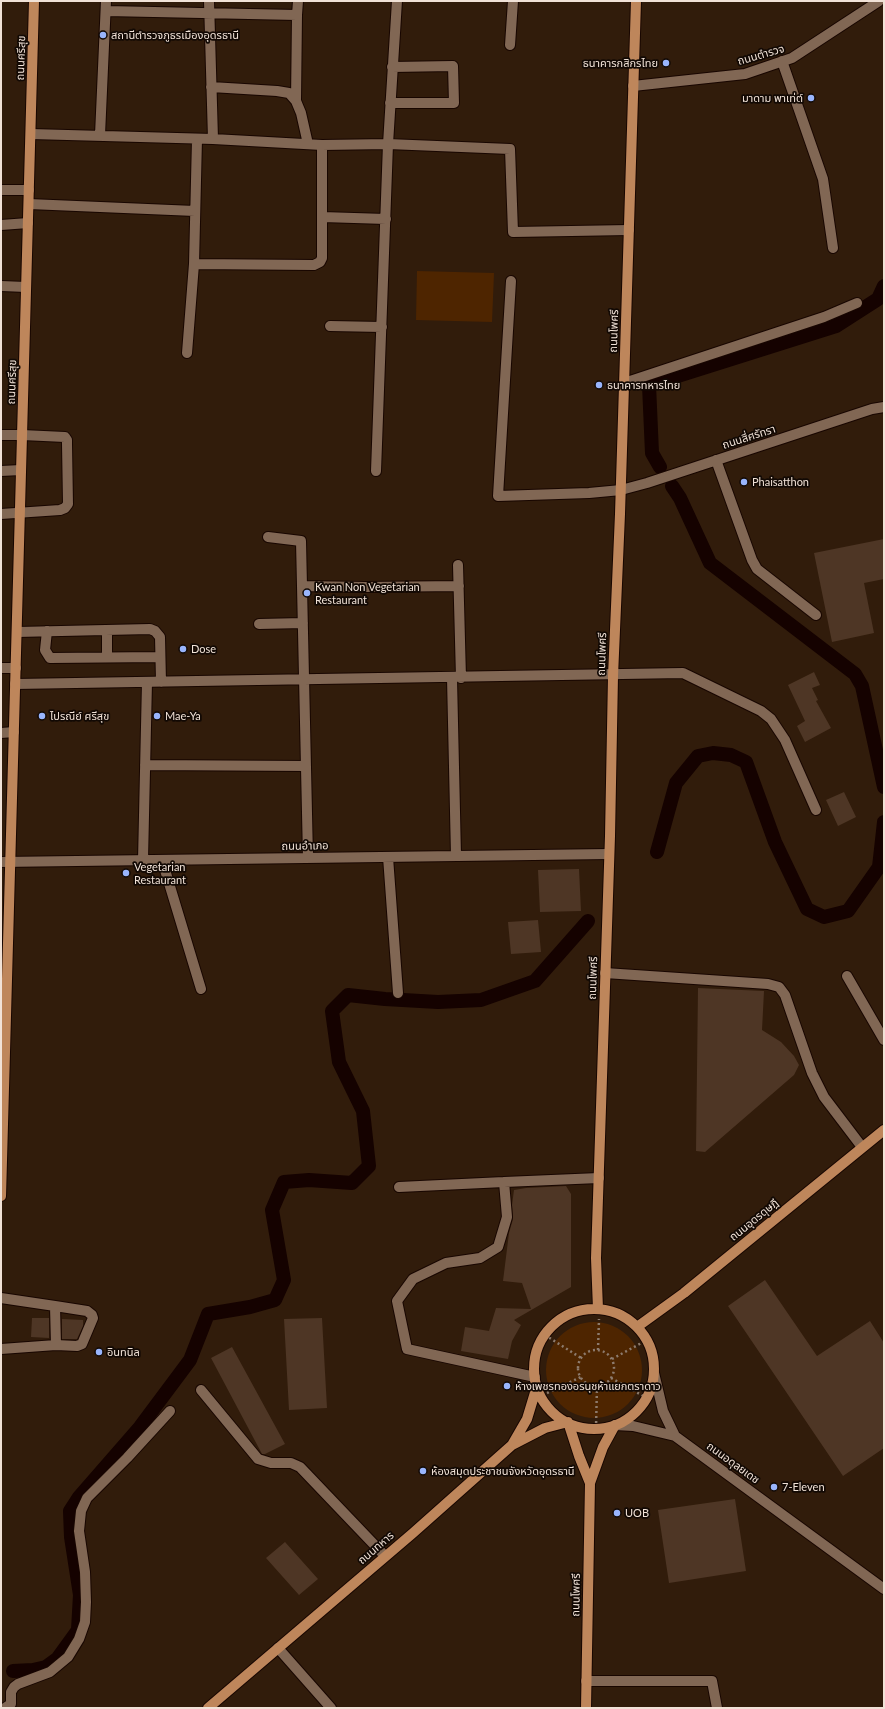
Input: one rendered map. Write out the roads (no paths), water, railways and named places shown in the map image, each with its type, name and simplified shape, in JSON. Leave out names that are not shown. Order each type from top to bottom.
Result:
[{"type":"main road","name":"ถนนศรีสุข","points":[[1,1196],[6,861],[14,732],[34,1]]},
{"type":"main road","name":"ถนนโพศรี","points":[[598,1309],[596,1258],[613,676],[621,490],[636,1]]},
{"type":"main road","name":"ถนนอุดรดุษฎี","points":[[637,1327],[684,1293],[884,1130]]},
{"type":"main road","points":[[512,1445],[527,1419],[536,1382],[535,1364],[537,1350],[550,1328],[561,1319],[572,1313],[585,1310],[598,1309],[619,1314],[637,1327],[647,1340],[654,1360],[652,1385],[647,1398],[633,1415],[615,1425],[585,1428],[568,1422],[553,1412],[542,1396],[536,1382]]},
{"type":"main road","name":"ถนนโพศรี","points":[[568,1422],[590,1484]]},
{"type":"main road","name":"ถนนทหาร","points":[[208,1708],[512,1445],[546,1428],[568,1422]]},
{"type":"main road","name":"ถนนโพศรี","points":[[586,1708],[590,1484],[603,1447],[615,1425]]},
{"type":"street","points":[[209,1],[213,139]]},
{"type":"street","points":[[296,101],[298,1]]},
{"type":"street","points":[[376,471],[388,144],[397,1]]},
{"type":"street","points":[[510,45],[513,1]]},
{"type":"street","name":"ถนนตำรวจ","points":[[633,86],[745,74],[782,62],[792,58],[879,1]]},
{"type":"street","points":[[100,136],[106,6],[210,12],[297,14]]},
{"type":"street","points":[[782,62],[823,179],[833,248]]},
{"type":"street","points":[[390,103],[454,103],[453,66],[392,67]]},
{"type":"street","points":[[212,87],[277,91],[289,94],[296,101],[301,113],[308,144]]},
{"type":"street","points":[[30,134],[213,139],[322,145],[388,144],[510,149],[513,232],[629,230]]},
{"type":"street","points":[[187,352],[194,264],[197,139]]},
{"type":"street","points":[[194,264],[314,265],[320,262],[322,258],[322,145]]},
{"type":"street","points":[[1,190],[29,190]]},
{"type":"street","points":[[29,204],[195,211]]},
{"type":"street","points":[[322,217],[386,219]]},
{"type":"street","points":[[1,225],[28,223]]},
{"type":"street","name":"ถนนสี่ศรัทรา","points":[[511,281],[498,496],[589,493],[621,490],[872,409],[884,407]]},
{"type":"street","points":[[1,286],[26,287]]},
{"type":"street","points":[[624,383],[824,317],[857,303]]},
{"type":"street","points":[[330,326],[382,327]]},
{"type":"street","points":[[1,435],[22,434],[65,437],[67,440],[68,504],[65,508],[60,510],[1,514]]},
{"type":"street","points":[[716,460],[752,560],[757,569],[816,615]]},
{"type":"street","points":[[1,471],[21,470]]},
{"type":"street","points":[[268,537],[301,541],[308,858]]},
{"type":"street","points":[[456,856],[458,565]]},
{"type":"street","points":[[302,586],[459,586]]},
{"type":"street","points":[[259,624],[303,623]]},
{"type":"street","points":[[17,632],[150,629],[155,631],[160,637],[160,682]]},
{"type":"street","points":[[107,630],[107,657]]},
{"type":"street","points":[[47,631],[45,650],[50,658],[160,657]]},
{"type":"street","points":[[1,668],[16,668]]},
{"type":"street","points":[[15,684],[683,674],[761,711],[771,719],[786,740],[816,810]]},
{"type":"street","points":[[143,860],[147,682]]},
{"type":"street","points":[[1,733],[14,732]]},
{"type":"street","points":[[145,765],[306,766]]},
{"type":"street","name":"ถนนอำเภอ","points":[[6,861],[609,854]]},
{"type":"street","points":[[388,857],[398,993]]},
{"type":"street","points":[[162,860],[201,990]]},
{"type":"street","points":[[605,973],[768,984],[779,987],[785,995],[812,1073],[824,1097],[862,1147]]},
{"type":"street","points":[[847,976],[884,1040]]},
{"type":"street","points":[[399,1187],[599,1178]]},
{"type":"street","points":[[504,1182],[507,1218],[498,1246],[480,1258],[446,1263],[412,1279],[397,1302],[407,1349],[536,1382]]},
{"type":"street","points":[[1,1298],[87,1311],[93,1318],[82,1344],[78,1346],[56,1345],[1,1349]]},
{"type":"street","points":[[55,1306],[56,1345]]},
{"type":"street","points":[[654,1373],[663,1411],[675,1436]]},
{"type":"street","points":[[201,1390],[258,1459],[271,1463],[291,1463],[300,1467],[385,1556]]},
{"type":"street","points":[[5,1708],[11,1704],[11,1692],[14,1687],[18,1684],[50,1672],[68,1657],[79,1638],[85,1622],[86,1602],[85,1572],[79,1531],[81,1511],[87,1498],[127,1458],[170,1411]]},
{"type":"street","name":"ถนนอดุลยเดช","points":[[615,1425],[633,1426],[675,1436],[884,1589]]},
{"type":"street","points":[[278,1648],[331,1708]]},
{"type":"street","points":[[586,1681],[712,1681],[717,1708]]},
{"type":"waterway","points":[[660,467],[652,453],[649,385],[836,326],[878,299],[884,286]]},
{"type":"waterway","points":[[672,486],[680,498],[710,563],[855,674],[862,686],[884,787]]},
{"type":"waterway","points":[[657,852],[676,783],[698,756],[713,753],[731,755],[746,762],[775,842],[807,909],[824,917],[848,911],[879,867],[884,822]]},
{"type":"waterway","points":[[13,1671],[33,1670],[46,1667],[57,1659],[78,1630],[80,1595],[71,1537],[70,1511],[79,1497],[140,1427],[190,1360],[208,1314],[250,1307],[275,1300],[284,1280],[272,1210],[284,1182],[309,1180],[352,1183],[369,1166],[363,1111],[339,1062],[332,1011],[348,995],[438,1002],[481,1000],[535,981],[588,921]]},
{"type":"place","name":"สถานีตำรวจภูธรเมืองอุดรธานี","points":[[103,35]]},
{"type":"place","name":"ธนาคารกสิกรไทย","points":[[666,63]]},
{"type":"place","name":"มาดาม พาเท่ต์","points":[[811,98]]},
{"type":"place","name":"ธนาคารทหารไทย","points":[[599,385]]},
{"type":"place","name":"Phaisatthon","points":[[744,482]]},
{"type":"place","name":"Kwan Non Vegetarian Restaurant","points":[[307,593]]},
{"type":"place","name":"Dose","points":[[183,649]]},
{"type":"place","name":"ไปรณีย์ ศรีสุข","points":[[42,716]]},
{"type":"place","name":"Mae-Ya","points":[[157,716]]},
{"type":"place","name":"Vegetarian Restaurant","points":[[126,873]]},
{"type":"place","name":"อินทนิล","points":[[99,1352]]},
{"type":"place","name":"ห้างเพชรทองอรนุชห้าแยกตราดาว","points":[[507,1386]]},
{"type":"place","name":"ห้องสมุดประชาชนจังหวัดอุดรธานี","points":[[423,1471]]},
{"type":"place","name":"7-Eleven","points":[[774,1487]]},
{"type":"place","name":"UOB","points":[[617,1513]]}]
